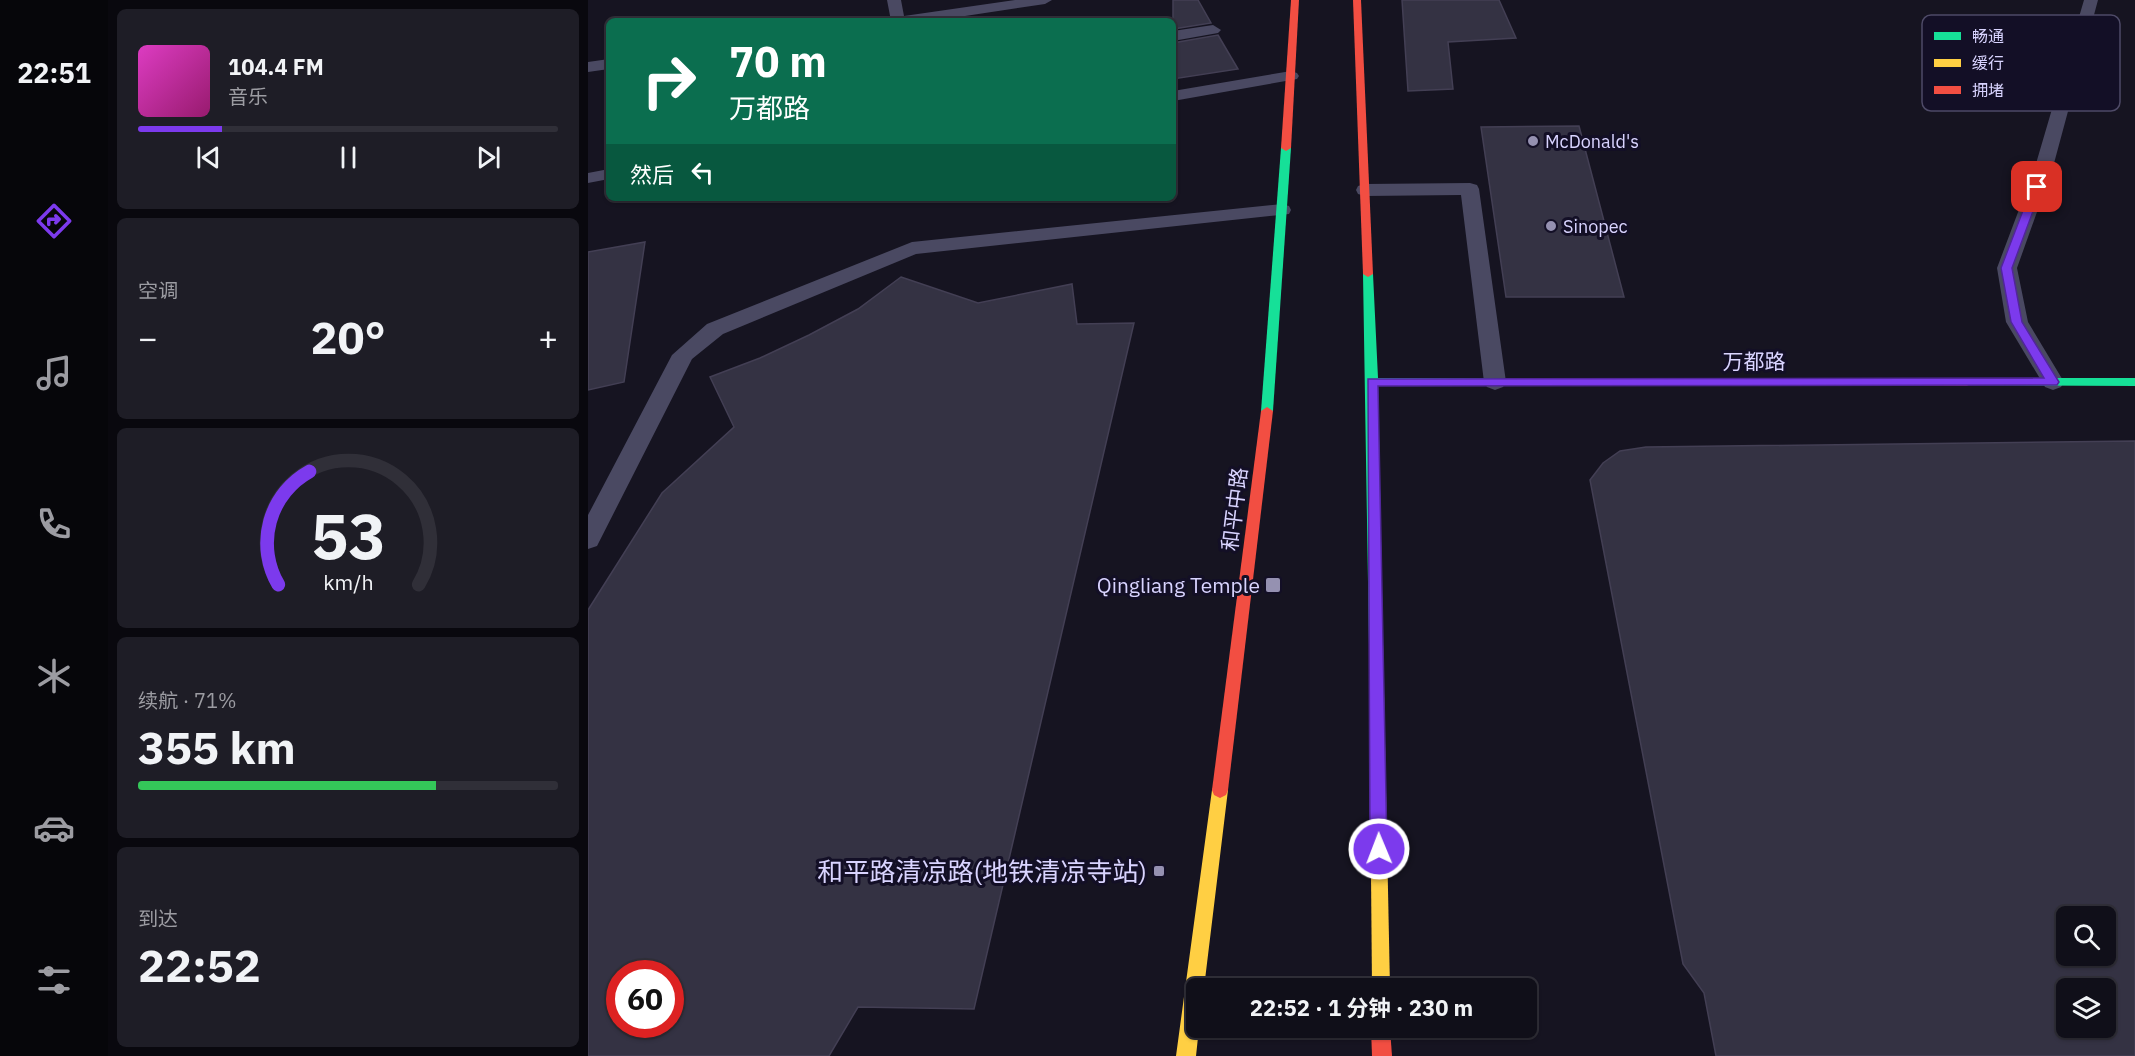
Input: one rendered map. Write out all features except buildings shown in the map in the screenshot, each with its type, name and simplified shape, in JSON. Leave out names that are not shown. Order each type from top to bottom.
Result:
[{"type":"main road","name":"和平中路","points":[[1186,1056],[1271,382],[1295,0]]},
{"type":"main road","points":[[1357,0],[1372,382],[1381,978]]},
{"type":"main road","name":"万都路","points":[[1372,382],[2135,382]]},
{"type":"main road","points":[[1381,1038],[1382,1056]]},
{"type":"lane","points":[[894,0],[899,18]]},
{"type":"lane","points":[[921,18],[1045,0]]},
{"type":"lane","points":[[2087,15],[2091,0]]},
{"type":"lane","points":[[1176,36],[1213,30]]},
{"type":"lane","points":[[588,67],[606,64]]},
{"type":"lane","points":[[1176,95],[1291,76]]},
{"type":"lane","points":[[2053,382],[2017,322],[2007,268],[2044,167],[2060,111]]},
{"type":"lane","points":[[588,178],[606,175]]},
{"type":"lane","points":[[1365,190],[1470,189],[1495,382]]},
{"type":"lane","points":[[588,539],[683,355],[715,329],[912,248],[1282,210]]},
{"type":"traffic: fast","points":[[1267,411],[1286,148]]},
{"type":"traffic: fast","points":[[1368,274],[1376,644]]},
{"type":"traffic: fast","points":[[1372,382],[1643,382]]},
{"type":"traffic: fast","points":[[1967,382],[2135,382]]},
{"type":"traffic: slow","points":[[1376,644],[1381,978]]},
{"type":"traffic: slow","points":[[1186,1056],[1220,790]]},
{"type":"traffic: jam","points":[[1286,148],[1295,0]]},
{"type":"traffic: jam","points":[[1357,0],[1368,274]]},
{"type":"traffic: jam","points":[[1643,382],[1967,382]]},
{"type":"traffic: jam","points":[[1220,790],[1267,411]]},
{"type":"traffic: jam","points":[[1381,1038],[1382,1056]]},
{"type":"place","name":"McDonald's","points":[[1533,141]]},
{"type":"place","name":"Sinopec","points":[[1551,226]]},
{"type":"place","name":"Qingliang Temple","points":[[1273,585]]},
{"type":"place","name":"和平路清凉路(地铁清凉寺站)","points":[[1159,871]]},
{"type":"route","points":[[1379,849],[1372,382],[2053,382],[2017,322],[2007,268],[2037,187]]}]
